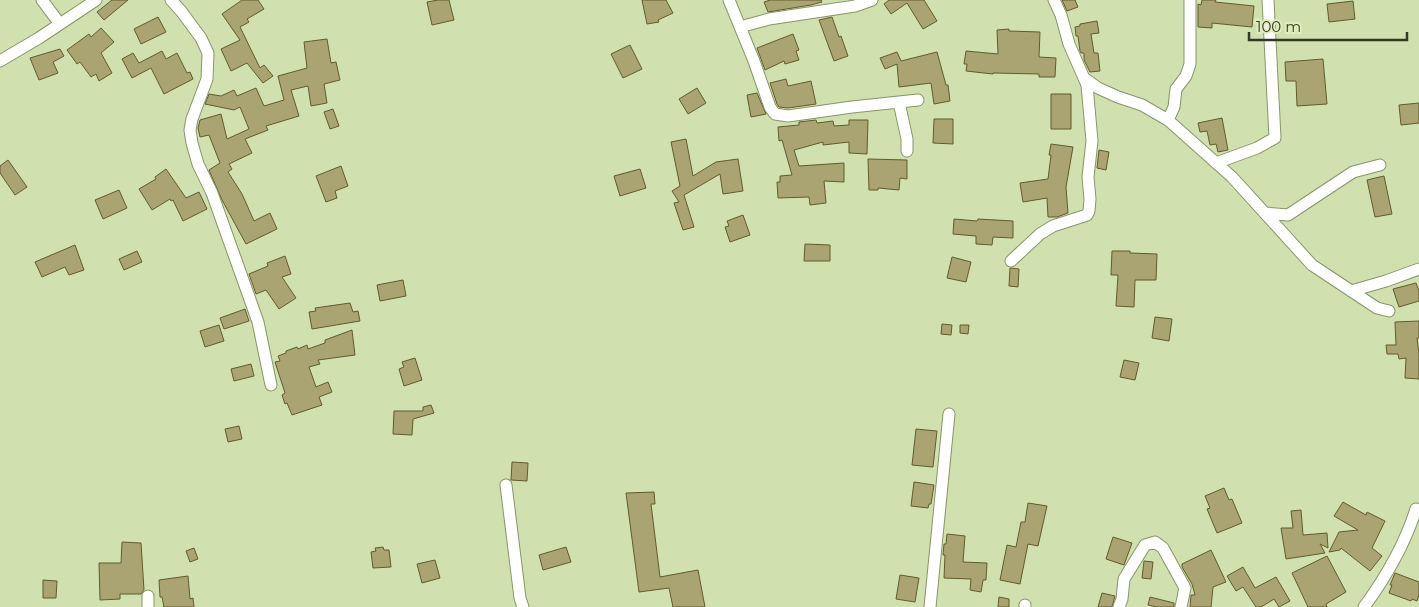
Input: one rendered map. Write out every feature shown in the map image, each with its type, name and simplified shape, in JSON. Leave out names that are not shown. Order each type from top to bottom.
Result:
[{"type":"street","points":[[42,0],[60,24]]},
{"type":"street","points":[[0,61],[39,38],[96,0]]},
{"type":"street","points":[[171,0],[201,38],[208,53],[207,79],[192,118],[190,130],[192,143],[198,164],[212,193],[258,322],[272,385]]},
{"type":"street","points":[[729,0],[770,107],[775,114],[788,116],[918,100]]},
{"type":"street","points":[[740,27],[769,19],[855,6],[872,0]]},
{"type":"street","points":[[1011,261],[1040,234],[1054,226],[1087,215],[1089,212],[1088,177],[1092,141],[1087,85],[1069,44],[1061,15],[1054,0]]},
{"type":"street","points":[[1168,120],[1174,107],[1176,89],[1186,76],[1190,64],[1190,0]]},
{"type":"street","points":[[1216,163],[1257,148],[1275,138],[1268,0]]},
{"type":"street","points":[[1084,78],[1098,88],[1142,105],[1168,120],[1232,177],[1312,265],[1377,308],[1389,311]]},
{"type":"street","points":[[899,102],[907,139],[907,151]]},
{"type":"street","points":[[1265,213],[1288,214],[1353,172],[1380,165]]},
{"type":"street","points":[[1351,291],[1386,281],[1419,268]]},
{"type":"street","points":[[930,607],[948,414]]},
{"type":"street","points":[[506,485],[520,598],[523,607]]},
{"type":"street","points":[[1364,607],[1390,567],[1411,525],[1416,509]]},
{"type":"street","points":[[1118,607],[1122,599],[1124,579],[1145,544],[1155,542],[1163,548],[1185,588],[1181,607]]},
{"type":"building","points":[[112,0],[128,0],[104,20],[97,12]]},
{"type":"building","points":[[242,0],[258,0],[264,9],[247,19],[249,22],[240,27],[260,68],[264,65],[273,76],[263,83],[247,63],[231,71],[221,49],[240,40],[222,14]]},
{"type":"building","points":[[449,0],[454,20],[432,25],[427,2]]},
{"type":"building","points":[[642,0],[666,0],[673,13],[658,20],[659,22],[647,24]]},
{"type":"building","points":[[770,0],[821,0],[822,2],[768,12],[764,2]]},
{"type":"building","points":[[889,0],[924,0],[937,21],[923,29],[907,3],[891,14],[884,4]]},
{"type":"building","points":[[1062,0],[1075,0],[1078,7],[1067,11]]},
{"type":"building","points":[[1202,0],[1216,0],[1215,2],[1254,6],[1252,27],[1212,23],[1212,28],[1198,27],[1198,4],[1201,5]]},
{"type":"building","points":[[1353,1],[1355,19],[1329,22],[1327,4]]},
{"type":"building","points":[[158,17],[166,32],[141,44],[134,29]]},
{"type":"building","points":[[832,17],[848,56],[834,61],[819,20]]},
{"type":"building","points":[[1097,21],[1099,33],[1091,34],[1094,53],[1098,53],[1100,71],[1090,72],[1084,60],[1084,53],[1080,51],[1075,27],[1080,26],[1080,24]]},
{"type":"building","points":[[101,28],[114,42],[101,53],[112,73],[99,81],[96,74],[91,77],[80,62],[77,64],[67,50],[89,34],[91,37]]},
{"type":"building","points":[[1009,29],[1009,31],[1040,32],[1039,57],[1056,58],[1055,77],[1039,77],[1039,74],[993,74],[966,71],[967,64],[964,64],[966,51],[998,54],[997,30]]},
{"type":"building","points":[[793,34],[799,50],[796,51],[799,60],[785,64],[784,61],[765,70],[757,48]]},
{"type":"building","points":[[327,39],[331,63],[336,62],[340,80],[324,84],[327,103],[311,106],[308,86],[291,90],[299,116],[266,126],[268,130],[245,139],[252,153],[229,164],[232,169],[228,172],[242,194],[254,221],[270,213],[277,229],[246,244],[222,200],[209,170],[220,163],[209,135],[200,137],[198,128],[200,120],[221,114],[227,139],[249,129],[240,107],[234,110],[205,104],[209,94],[221,96],[234,90],[237,96],[256,88],[264,106],[284,100],[278,76],[307,68],[304,42]]},
{"type":"building","points":[[630,45],[642,69],[623,78],[611,54]]},
{"type":"building","points":[[60,49],[64,56],[53,62],[58,73],[39,80],[30,58]]},
{"type":"building","points":[[162,51],[166,59],[177,53],[187,73],[190,72],[193,79],[164,94],[151,68],[132,78],[122,59],[133,53],[139,63]]},
{"type":"building","points":[[897,52],[901,61],[937,52],[946,85],[948,85],[950,101],[934,104],[931,83],[899,87],[897,64],[885,69],[880,58]]},
{"type":"building","points":[[1323,59],[1327,104],[1297,106],[1296,81],[1286,81],[1285,62]]},
{"type":"building","points":[[786,79],[788,86],[811,81],[816,104],[788,108],[779,107],[770,83]]},
{"type":"building","points":[[697,88],[706,103],[688,114],[679,99]]},
{"type":"building","points":[[757,93],[766,114],[751,117],[747,95]]},
{"type":"building","points":[[1051,94],[1071,94],[1071,129],[1051,129]]},
{"type":"building","points":[[1419,103],[1419,123],[1401,125],[1399,105]]},
{"type":"building","points":[[333,109],[339,126],[330,129],[324,112]]},
{"type":"building","points":[[1222,118],[1228,150],[1218,152],[1216,144],[1210,145],[1207,131],[1200,132],[1198,123]]},
{"type":"building","points":[[934,119],[953,119],[953,144],[933,143]]},
{"type":"building","points":[[816,120],[817,123],[833,121],[834,126],[849,125],[849,120],[868,120],[867,154],[849,153],[849,142],[823,145],[823,142],[794,150],[799,166],[844,163],[844,182],[824,181],[826,203],[810,205],[809,197],[778,198],[777,182],[780,182],[780,176],[792,175],[782,140],[779,141],[778,127],[799,125],[799,122]]},
{"type":"building","points":[[686,139],[693,176],[716,162],[738,159],[743,191],[723,194],[720,174],[684,195],[694,227],[683,230],[674,203],[679,202],[672,191],[680,186],[671,142]]},
{"type":"building","points":[[1051,144],[1073,147],[1066,187],[1068,213],[1057,217],[1048,217],[1047,198],[1023,202],[1020,183],[1048,179]]},
{"type":"building","points":[[1099,150],[1109,152],[1106,170],[1097,168]]},
{"type":"building","points":[[868,159],[907,160],[907,179],[900,178],[899,190],[878,188],[878,190],[869,190]]},
{"type":"building","points":[[8,160],[27,187],[15,195],[0,173],[0,166]]},
{"type":"building","points":[[341,166],[348,186],[335,191],[337,198],[326,202],[316,176]]},
{"type":"building","points":[[166,169],[186,198],[199,192],[207,209],[183,221],[173,200],[171,201],[170,199],[152,210],[139,189],[156,179],[155,177]]},
{"type":"building","points":[[640,169],[646,188],[620,196],[614,176]]},
{"type":"building","points":[[1384,176],[1392,214],[1375,217],[1367,180]]},
{"type":"building","points":[[119,190],[127,208],[103,219],[95,200]]},
{"type":"building","points":[[743,215],[750,235],[730,242],[725,227],[729,226],[727,221]]},
{"type":"building","points":[[954,219],[1013,221],[1013,238],[993,237],[992,245],[976,244],[976,236],[953,234]]},
{"type":"building","points":[[805,244],[830,245],[830,261],[804,261]]},
{"type":"building","points":[[75,245],[84,270],[69,275],[65,267],[42,277],[35,262]]},
{"type":"building","points":[[137,251],[142,262],[124,270],[119,259]]},
{"type":"building","points":[[1112,251],[1157,254],[1156,280],[1135,280],[1134,307],[1116,306],[1118,275],[1111,275]]},
{"type":"building","points":[[285,256],[291,274],[282,277],[296,298],[279,309],[266,290],[256,294],[249,274],[268,266],[267,263]]},
{"type":"building","points":[[952,257],[971,262],[966,282],[947,278]]},
{"type":"building","points":[[1010,268],[1019,269],[1018,287],[1009,286]]},
{"type":"building","points":[[403,280],[406,296],[380,301],[377,285]]},
{"type":"building","points":[[1416,283],[1419,291],[1419,301],[1399,307],[1393,289]]},
{"type":"building","points":[[350,303],[353,312],[358,311],[360,321],[312,329],[309,312],[316,311],[315,308]]},
{"type":"building","points":[[245,309],[249,321],[224,329],[220,318]]},
{"type":"building","points":[[1155,317],[1172,319],[1169,341],[1152,338]]},
{"type":"building","points":[[1419,321],[1419,338],[1417,338],[1419,379],[1405,378],[1406,358],[1399,359],[1398,354],[1387,354],[1386,345],[1396,345],[1395,322]]},
{"type":"building","points":[[942,324],[952,325],[951,335],[941,334]]},
{"type":"building","points":[[219,325],[224,341],[205,347],[200,331]]},
{"type":"building","points":[[960,325],[969,325],[968,334],[960,333]]},
{"type":"building","points":[[352,330],[355,355],[318,360],[320,364],[309,367],[316,387],[328,382],[332,392],[319,397],[322,405],[292,415],[282,395],[285,393],[275,362],[280,361],[278,356],[297,347],[298,349],[307,345],[308,349],[325,343],[325,340]]},
{"type":"building","points":[[415,358],[422,380],[404,386],[399,369],[404,367],[402,362]]},
{"type":"building","points":[[1124,360],[1139,363],[1135,380],[1120,377]]},
{"type":"building","points":[[251,364],[254,376],[234,381],[231,369]]},
{"type":"building","points":[[431,405],[434,413],[413,419],[412,435],[393,434],[394,411],[423,411],[423,407]]},
{"type":"building","points":[[239,426],[242,439],[228,442],[225,429]]},
{"type":"building","points":[[916,429],[937,431],[933,467],[912,465]]},
{"type":"building","points":[[512,462],[528,463],[527,481],[511,480]]},
{"type":"building","points":[[914,482],[934,485],[931,504],[929,504],[928,508],[911,506]]},
{"type":"building","points":[[1224,488],[1229,500],[1232,499],[1242,523],[1217,533],[1207,509],[1210,508],[1205,496]]},
{"type":"building","points":[[654,492],[655,504],[651,504],[660,577],[698,570],[705,607],[673,607],[669,588],[639,592],[626,493]]},
{"type":"building","points":[[1343,502],[1366,515],[1367,512],[1385,521],[1372,548],[1382,556],[1370,571],[1341,548],[1340,550],[1329,552],[1339,532],[1358,530],[1334,516]]},
{"type":"building","points":[[1028,503],[1047,506],[1038,546],[1028,544],[1020,584],[1000,580],[1007,545],[1016,547],[1021,522],[1025,522]]},
{"type":"building","points":[[1301,510],[1303,535],[1327,533],[1328,548],[1320,544],[1325,553],[1286,559],[1281,528],[1293,528],[1291,511]]},
{"type":"building","points":[[947,534],[965,536],[963,562],[987,563],[986,580],[983,580],[981,592],[970,590],[971,579],[944,578],[945,555],[943,555]]},
{"type":"building","points":[[1113,537],[1132,543],[1124,565],[1106,559]]},
{"type":"building","points":[[122,542],[141,543],[144,590],[141,594],[120,594],[120,599],[100,600],[99,563],[121,563]]},
{"type":"building","points":[[383,547],[384,550],[389,550],[391,567],[373,568],[371,552],[376,551],[375,548]]},
{"type":"building","points":[[566,547],[571,562],[543,570],[539,555]]},
{"type":"building","points":[[194,548],[198,559],[190,562],[186,551]]},
{"type":"building","points":[[1211,550],[1226,582],[1213,587],[1211,607],[1190,607],[1191,595],[1195,595],[1182,564]]},
{"type":"building","points":[[1327,556],[1346,592],[1326,604],[1327,607],[1308,607],[1292,573]]},
{"type":"building","points":[[435,560],[440,578],[422,583],[417,564]]},
{"type":"building","points":[[1144,561],[1153,562],[1151,579],[1142,578]]},
{"type":"building","points":[[1243,567],[1255,588],[1276,577],[1290,601],[1279,607],[1274,599],[1261,607],[1256,607],[1243,587],[1236,591],[1227,576]]},
{"type":"building","points":[[1395,573],[1419,582],[1417,601],[1412,599],[1411,601],[1389,593]]},
{"type":"building","points":[[900,575],[919,578],[915,602],[896,599]]},
{"type":"building","points":[[188,576],[190,599],[193,598],[194,607],[164,607],[162,597],[160,597],[159,580]]},
{"type":"building","points":[[43,580],[57,581],[56,598],[43,598]]},
{"type":"building","points":[[1102,593],[1115,596],[1112,607],[1098,607]]},
{"type":"building","points":[[999,597],[1009,599],[1009,607],[998,607]]},
{"type":"building","points":[[1150,597],[1174,603],[1174,607],[1148,605]]}]
